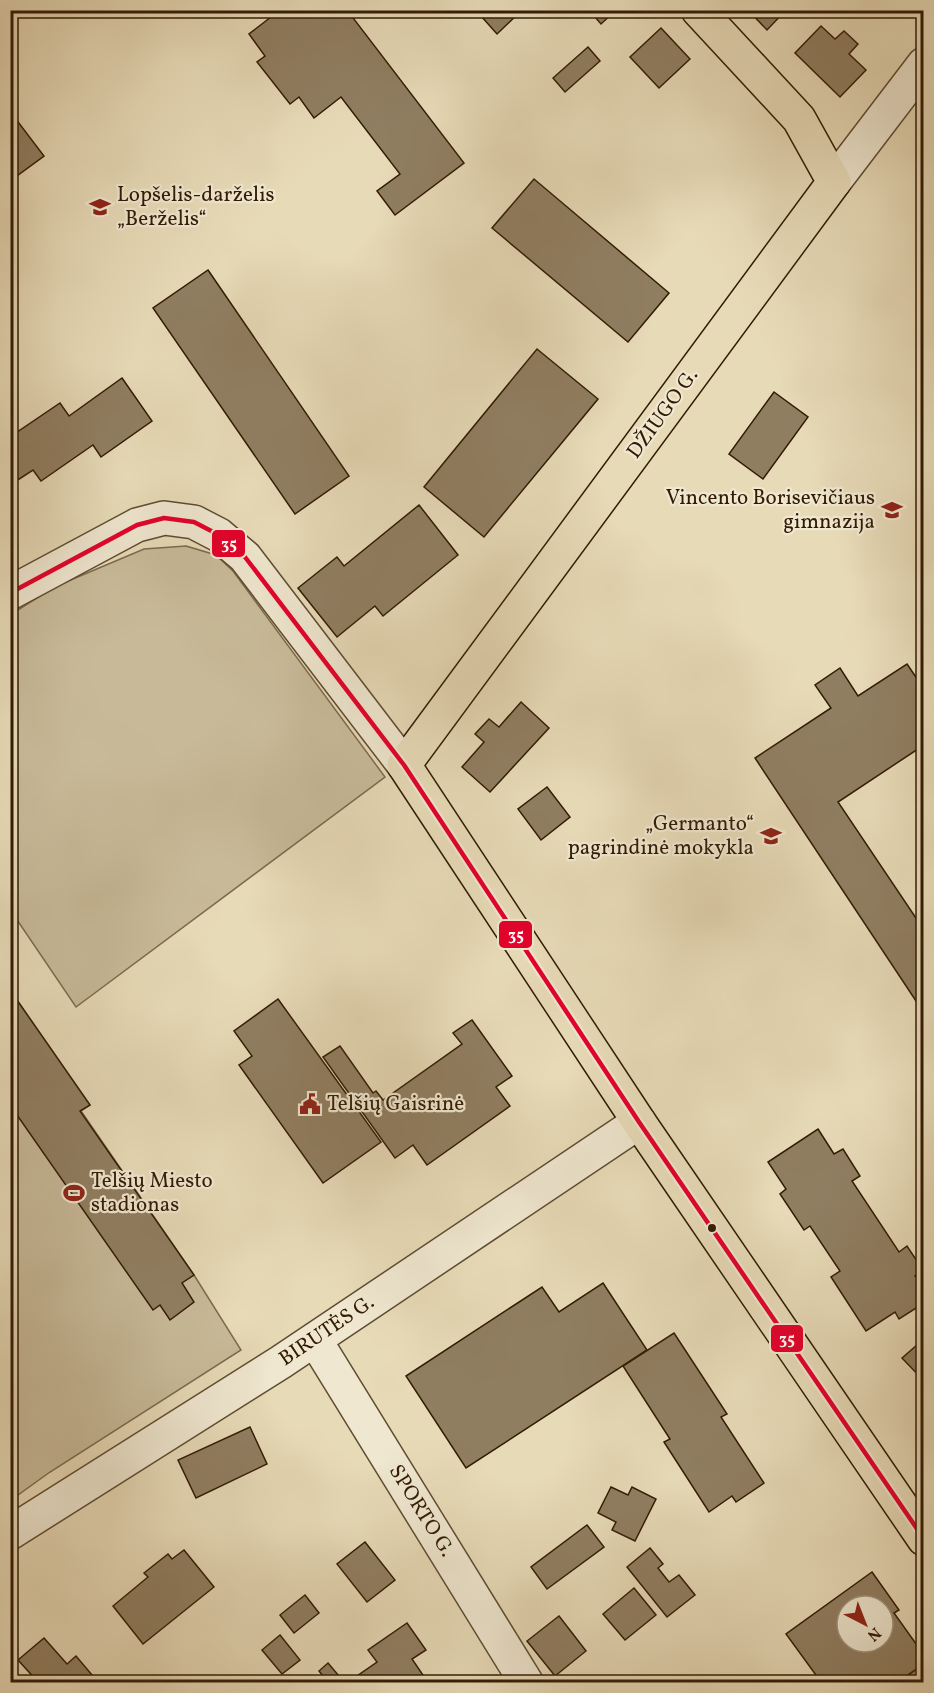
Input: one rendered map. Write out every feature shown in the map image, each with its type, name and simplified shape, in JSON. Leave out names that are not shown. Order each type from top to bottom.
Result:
[{"type":"main road","points":[[698,10],[799,118],[834,182]]},
{"type":"main road","name":"DŽIUGO G.","points":[[404,765],[834,182]]},
{"type":"main road","points":[[404,765],[639,1122],[924,1539]]},
{"type":"street","name":"DŽIUGO G.","points":[[834,182],[924,64]]},
{"type":"street","points":[[10,593],[137,525],[164,518],[194,522],[219,535],[245,556],[404,765]]},
{"type":"street","name":"BIRUTĖS G.","points":[[10,1533],[315,1340],[639,1122]]},
{"type":"street","name":"SPORTO G.","points":[[315,1340],[526,1683]]},
{"type":"shaded area","points":[[186,546],[216,555],[233,571],[385,777],[76,1007],[11,911],[10,615],[54,587],[144,549]]},
{"type":"shaded area","name":"Telšių Miesto stadionas","points":[[10,990],[90,1105],[81,1111],[194,1275],[241,1350],[50,1472],[11,1500]]},
{"type":"building","points":[[280,10],[355,10],[350,14],[464,163],[395,215],[377,191],[400,174],[341,97],[314,118],[299,97],[290,104],[257,62],[265,56],[249,34]]},
{"type":"building","points":[[487,10],[522,10],[497,34],[481,16]]},
{"type":"building","points":[[589,10],[616,10],[601,24]]},
{"type":"building","points":[[748,10],[786,10],[767,30]]},
{"type":"building","points":[[821,26],[835,39],[844,31],[858,44],[849,54],[866,70],[840,97],[795,53]]},
{"type":"building","points":[[661,28],[690,59],[659,88],[630,57]]},
{"type":"building","points":[[588,47],[600,61],[565,92],[553,78]]},
{"type":"building","points":[[12,114],[44,156],[10,181],[10,115]]},
{"type":"building","points":[[534,179],[669,293],[628,342],[492,228]]},
{"type":"building","points":[[208,270],[349,476],[295,514],[153,308]]},
{"type":"building","points":[[537,349],[598,399],[484,537],[424,487]]},
{"type":"building","points":[[122,378],[152,421],[101,457],[93,445],[41,481],[33,470],[10,485],[10,437],[60,403],[69,416]]},
{"type":"building","points":[[774,392],[808,417],[763,479],[729,454]]},
{"type":"building","points":[[419,505],[458,555],[383,616],[375,606],[337,637],[298,588],[337,557],[344,566]]},
{"type":"building","points":[[907,664],[924,689],[924,745],[838,802],[924,930],[924,1005],[920,1007],[755,758],[831,708],[815,685],[840,668],[858,696]]},
{"type":"building","points":[[521,702],[549,728],[490,792],[462,767],[484,742],[475,734],[489,719],[499,727]]},
{"type":"building","points":[[547,787],[570,817],[541,840],[518,809]]},
{"type":"building","points":[[10,990],[90,1105],[80,1111],[194,1275],[182,1283],[194,1302],[170,1320],[160,1305],[153,1310],[10,1105]]},
{"type":"building","name":"Telšių Gaisrinė","points":[[278,999],[381,1142],[323,1183],[239,1065],[252,1056],[234,1031]]},
{"type":"building","points":[[472,1020],[512,1076],[496,1087],[510,1106],[427,1165],[413,1145],[395,1158],[323,1057],[340,1046],[373,1093],[376,1091],[383,1100],[462,1044],[453,1033]]},
{"type":"building","points":[[818,1129],[834,1154],[843,1149],[860,1176],[852,1181],[899,1252],[907,1246],[923,1270],[915,1276],[924,1288],[924,1303],[899,1319],[895,1312],[866,1331],[831,1277],[840,1271],[810,1226],[804,1230],[780,1194],[786,1189],[768,1162]]},
{"type":"building","points":[[603,1283],[647,1350],[466,1468],[406,1376],[542,1287],[559,1312]]},
{"type":"building","points":[[674,1333],[727,1414],[721,1417],[764,1483],[736,1502],[732,1496],[709,1512],[664,1442],[670,1439],[623,1366]]},
{"type":"building","points":[[924,1339],[924,1381],[902,1358]]},
{"type":"building","points":[[250,1427],[267,1464],[196,1498],[178,1460]]},
{"type":"building","points":[[611,1487],[628,1495],[632,1487],[656,1499],[635,1541],[612,1530],[616,1522],[598,1513]]},
{"type":"building","points":[[587,1525],[604,1547],[547,1589],[531,1567]]},
{"type":"building","points":[[365,1542],[395,1580],[367,1602],[337,1564]]},
{"type":"building","points":[[650,1548],[663,1564],[658,1568],[669,1582],[679,1575],[695,1595],[667,1617],[627,1567]]},
{"type":"building","points":[[184,1550],[214,1587],[143,1644],[113,1606],[148,1577],[144,1573],[168,1554],[172,1559]]},
{"type":"building","points":[[872,1572],[888,1594],[841,1594]]},
{"type":"building","points":[[634,1588],[656,1615],[625,1640],[603,1614]]},
{"type":"building","points":[[305,1595],[319,1613],[294,1633],[280,1615]]},
{"type":"building","points":[[835,1599],[835,1654],[895,1654],[895,1614],[924,1655],[924,1664],[897,1682],[821,1682],[786,1634]]},
{"type":"building","points":[[559,1616],[586,1651],[555,1676],[527,1641]]},
{"type":"building","points":[[407,1623],[426,1650],[412,1659],[427,1681],[361,1682],[357,1676],[377,1662],[368,1650]]},
{"type":"building","points":[[280,1635],[300,1660],[282,1674],[262,1650]]},
{"type":"building","points":[[44,1638],[67,1664],[76,1656],[98,1682],[38,1682],[18,1660]]},
{"type":"building","points":[[328,1663],[344,1682],[328,1682],[319,1671]]},
{"type":"building","points":[[924,1664],[924,1682],[900,1681]]},
{"type":"transit line","name":"35","points":[[10,593],[137,525],[164,518],[194,522],[219,535],[245,557],[404,765],[639,1122],[924,1539]]},
{"type":"place","name":"Lopšelis-darželis „Berželis“","points":[[100,207]]},
{"type":"place","name":"Vincento Borisevičiaus gimnazija","points":[[892,510]]},
{"type":"place","name":"„Germanto“ pagrindinė mokykla","points":[[771,836]]},
{"type":"place","name":"Telšių Gaisrinė","points":[[310,1104]]},
{"type":"place","name":"Telšių Miesto stadionas","points":[[74,1193]]}]
